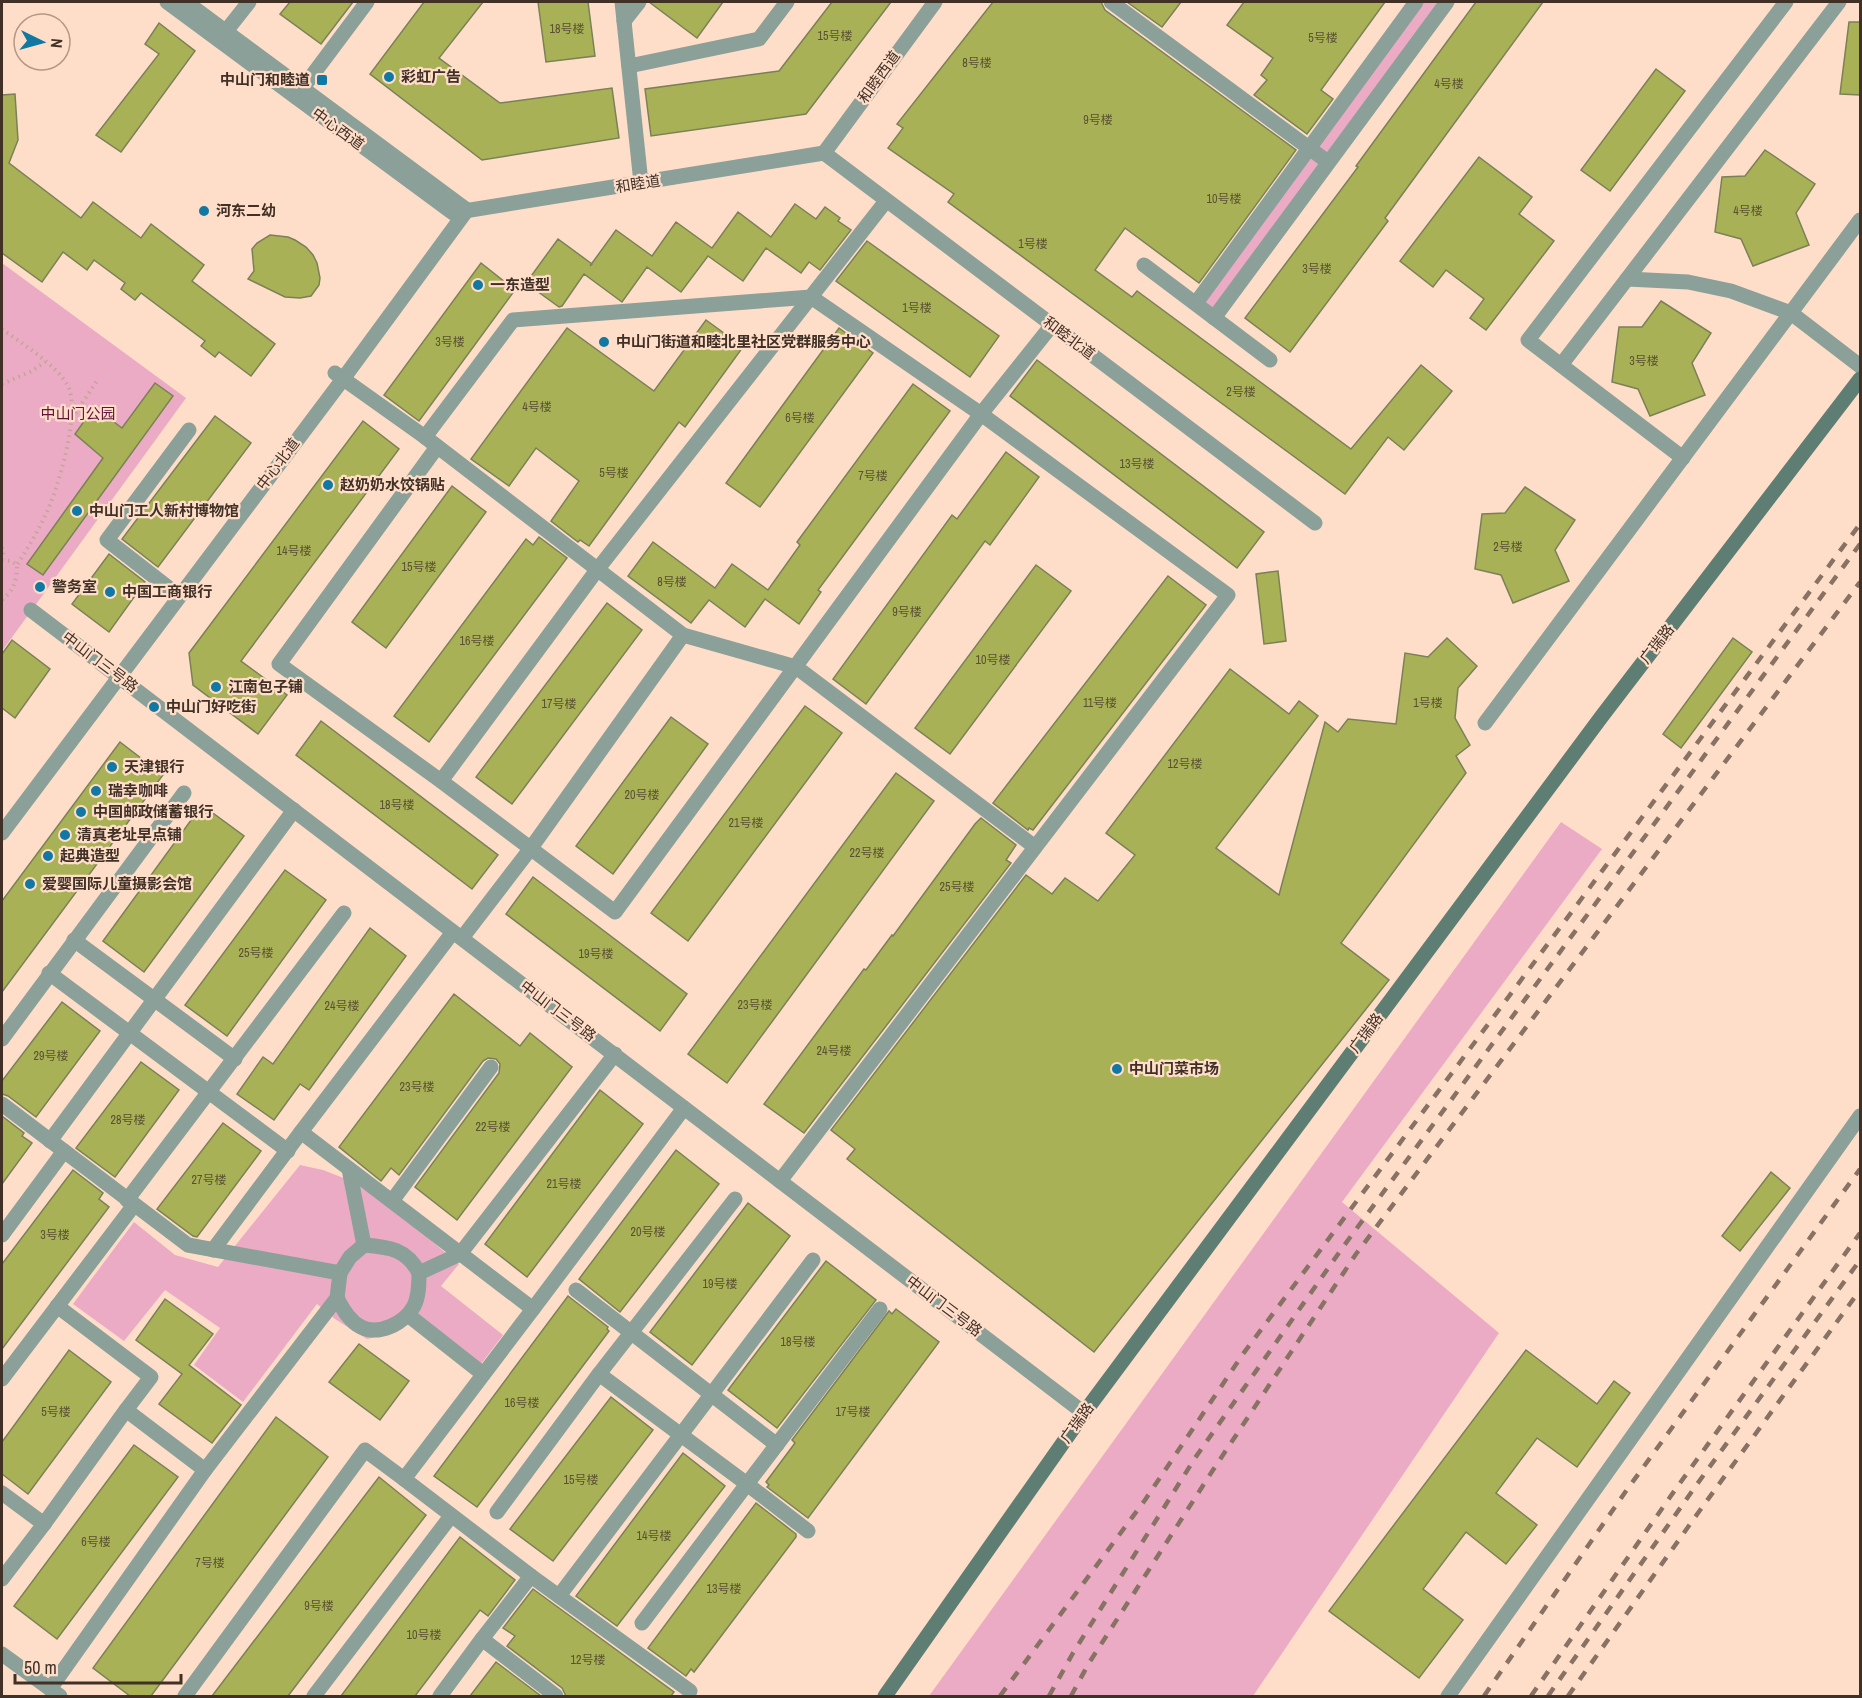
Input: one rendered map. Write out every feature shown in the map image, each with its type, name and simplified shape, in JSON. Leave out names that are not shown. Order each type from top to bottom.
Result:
[{"type":"main road","name":"广瑞路","points":[[885,1696],[1084,1413],[1602,716],[1860,379]]},
{"type":"street","name":"中心西道","points":[[167,2],[223,36],[460,211]]},
{"type":"street","name":"中心西道","points":[[186,2],[223,36]]},
{"type":"street","points":[[223,36],[249,2]]},
{"type":"street","points":[[299,92],[367,2]]},
{"type":"street","points":[[621,2],[641,183]]},
{"type":"street","points":[[624,21],[639,2]]},
{"type":"street","points":[[629,66],[759,39],[787,2]]},
{"type":"street","name":"和睦西道","points":[[824,153],[935,2]]},
{"type":"street","points":[[1111,2],[1328,162]]},
{"type":"street","points":[[1196,303],[1416,2]]},
{"type":"street","points":[[1214,318],[1447,2]]},
{"type":"street","points":[[1683,458],[1528,340],[1786,2]]},
{"type":"street","points":[[1561,365],[1839,2]]},
{"type":"street","name":"和睦道","points":[[460,211],[824,153]]},
{"type":"street","name":"和睦北道","points":[[824,153],[1315,523]]},
{"type":"street","points":[[441,781],[597,570],[886,201]]},
{"type":"street","name":"中心北道","points":[[2,833],[115,674],[460,211]]},
{"type":"street","points":[[1485,723],[1860,220]]},
{"type":"street","points":[[1144,264],[1270,360]]},
{"type":"street","points":[[1627,279],[1688,282],[1731,291],[1791,313],[1860,366]]},
{"type":"street","points":[[780,1181],[1228,596],[981,414],[811,297],[513,320],[279,664],[441,781],[615,912],[981,414],[1052,325]]},
{"type":"street","points":[[339,376],[431,442],[683,635],[796,667],[1035,847]]},
{"type":"street","points":[[175,593],[107,540],[189,430]]},
{"type":"street","name":"中山门三号路","points":[[31,610],[1084,1413]]},
{"type":"street","points":[[213,1250],[301,1132],[458,935],[531,848],[683,635]]},
{"type":"street","name":"中心北道","points":[[2,818],[115,674]]},
{"type":"street","points":[[2,1039],[184,793]]},
{"type":"street","points":[[50,1141],[294,810]]},
{"type":"street","points":[[2,1379],[209,1093],[344,913]]},
{"type":"street","points":[[74,940],[235,1059]]},
{"type":"street","points":[[49,973],[288,1150]]},
{"type":"street","points":[[419,1273],[460,1254],[615,1054]]},
{"type":"street","points":[[392,1201],[491,1067]]},
{"type":"street","points":[[2,1104],[188,1245],[340,1273]]},
{"type":"street","points":[[404,1479],[684,1108]]},
{"type":"street","points":[[1448,1696],[1860,1116]]},
{"type":"street","points":[[301,1132],[533,1309]]},
{"type":"street","points":[[2,1235],[64,1151]]},
{"type":"street","points":[[349,1169],[364,1245]]},
{"type":"street","points":[[497,1512],[630,1332],[735,1199]]},
{"type":"street","points":[[2,1654],[55,1693],[205,1470],[337,1298],[340,1273],[350,1257],[364,1245],[396,1250],[413,1261],[419,1273],[419,1289],[415,1304],[408,1314],[395,1324],[380,1330],[361,1327],[345,1314],[337,1298]]},
{"type":"street","points":[[559,1596],[813,1260]]},
{"type":"street","points":[[576,1290],[777,1445]]},
{"type":"street","points":[[2,1579],[151,1377],[57,1306]]},
{"type":"street","points":[[642,1623],[880,1309]]},
{"type":"street","points":[[408,1314],[483,1374]]},
{"type":"street","points":[[599,1374],[808,1531]]},
{"type":"street","points":[[126,1410],[205,1470]]},
{"type":"street","points":[[185,1696],[365,1450],[531,1576],[690,1691]]},
{"type":"street","points":[[2,1493],[44,1524]]},
{"type":"street","points":[[314,1696],[452,1516]]},
{"type":"street","points":[[440,1696],[531,1576]]},
{"type":"street","points":[[482,1639],[556,1696]]},
{"type":"path","points":[[2,329],[57,372],[67,386],[72,399],[71,418],[54,495],[45,518],[17,564],[16,581],[10,593],[2,600]]},
{"type":"path","points":[[2,384],[32,371],[45,362]]},
{"type":"path","points":[[71,418],[97,381]]},
{"type":"path","points":[[2,547],[3,560],[17,564]]},
{"type":"green space","points":[[1416,2],[1447,2],[1217,314],[1200,307]]},
{"type":"green space","name":"中山门公园","points":[[2,263],[186,398],[2,651]]},
{"type":"green space","points":[[1561,822],[1602,849],[1342,1202],[1499,1333],[1253,1696],[929,1696]]},
{"type":"green space","points":[[300,1165],[323,1170],[359,1184],[402,1216],[459,1264],[441,1286],[503,1335],[481,1364],[418,1314],[397,1332],[367,1339],[335,1319],[317,1304],[243,1402],[194,1365],[220,1328],[165,1290],[124,1341],[73,1304],[134,1222],[175,1255],[218,1267]]},
{"type":"building","points":[[290,2],[353,2],[321,44],[280,14]]},
{"type":"building","points":[[424,2],[483,2],[439,58],[500,103],[612,88],[619,138],[482,160],[370,74]]},
{"type":"building","points":[[538,2],[588,2],[595,56],[546,62]]},
{"type":"building","points":[[649,2],[723,2],[697,38]]},
{"type":"building","points":[[832,2],[891,2],[806,114],[651,136],[645,89],[779,71]]},
{"type":"building","points":[[993,2],[1101,2],[1105,10],[1296,150],[1199,283],[1125,228],[1095,270],[1132,297],[1137,291],[1351,449],[1421,365],[1452,391],[1404,450],[1388,437],[1345,494],[948,202],[954,194],[888,148],[903,128],[897,124]]},
{"type":"building","points":[[1127,2],[1181,2],[1162,27]]},
{"type":"building","points":[[1244,2],[1385,2],[1321,90],[1333,99],[1307,134],[1254,95],[1267,80],[1261,75],[1273,58],[1227,25]]},
{"type":"building","points":[[1476,2],[1543,2],[1385,218],[1388,221],[1290,352],[1245,318],[1358,167],[1356,166]]},
{"type":"building","points":[[1849,22],[1860,22],[1860,95],[1840,94]]},
{"type":"building","points":[[159,23],[195,51],[121,152],[96,135],[159,54],[145,44]]},
{"type":"building","points":[[1656,69],[1685,91],[1610,191],[1581,170]]},
{"type":"building","points":[[15,94],[18,140],[9,163],[81,218],[93,202],[141,238],[151,224],[204,265],[192,281],[275,344],[251,376],[219,352],[215,357],[201,346],[205,341],[141,293],[135,300],[121,289],[125,283],[94,260],[87,270],[63,252],[42,282],[2,253],[2,95]]},
{"type":"building","points":[[1765,150],[1815,184],[1796,213],[1809,245],[1753,266],[1741,239],[1715,232],[1722,177],[1745,176]]},
{"type":"building","points":[[1479,157],[1532,197],[1519,214],[1554,241],[1486,330],[1470,318],[1484,299],[1446,270],[1433,287],[1400,261]]},
{"type":"building","points":[[795,204],[816,219],[825,207],[840,218],[838,221],[851,230],[820,270],[809,262],[801,273],[766,248],[743,281],[708,256],[681,292],[647,267],[622,302],[584,274],[559,307],[526,283],[558,239],[592,264],[616,230],[652,256],[676,222],[712,248],[738,212],[771,237]]},
{"type":"building","points":[[270,235],[295,240],[313,255],[320,278],[319,285],[311,296],[285,297],[248,279],[254,271],[252,249]]},
{"type":"building","points":[[867,241],[999,336],[970,377],[836,281]]},
{"type":"building","points":[[481,263],[515,290],[419,421],[384,395]]},
{"type":"building","points":[[1661,301],[1711,333],[1692,363],[1705,395],[1650,416],[1638,389],[1612,382],[1619,327],[1642,327]]},
{"type":"building","points":[[706,320],[743,347],[685,427],[679,422],[589,546],[580,540],[578,542],[551,521],[579,481],[536,448],[509,486],[471,459],[567,328],[654,391]]},
{"type":"building","points":[[839,328],[873,353],[760,507],[726,483]]},
{"type":"building","points":[[1037,360],[1264,532],[1237,568],[1010,396]]},
{"type":"building","name":"中山门工人新村博物馆","points":[[155,383],[173,396],[43,575],[27,564],[103,458],[75,434],[94,407],[122,428]]},
{"type":"building","points":[[913,384],[950,411],[818,590],[821,592],[799,624],[765,599],[745,627],[709,600],[691,623],[628,576],[653,542],[715,588],[732,564],[768,590],[800,545],[797,542]]},
{"type":"building","points":[[215,416],[251,443],[158,567],[122,539]]},
{"type":"building","points":[[363,421],[399,449],[241,661],[287,695],[258,734],[193,685],[189,653]]},
{"type":"building","points":[[1006,452],[1039,477],[990,545],[985,541],[866,704],[833,679],[952,515],[957,519]]},
{"type":"building","points":[[452,486],[486,512],[386,648],[352,622]]},
{"type":"building","points":[[1525,487],[1575,520],[1555,550],[1569,581],[1513,603],[1501,575],[1475,569],[1482,514],[1505,513]]},
{"type":"building","points":[[539,537],[567,558],[429,742],[394,716],[526,539],[533,545]]},
{"type":"building","name":"中国工商银行","points":[[109,554],[145,582],[109,632],[72,604]]},
{"type":"building","points":[[1036,565],[1071,591],[950,754],[915,728]]},
{"type":"building","points":[[1278,571],[1286,641],[1264,644],[1256,574]]},
{"type":"building","points":[[1168,576],[1206,605],[1033,830],[1029,828],[1028,830],[993,803]]},
{"type":"building","points":[[607,603],[642,630],[512,804],[476,777]]},
{"type":"building","name":"中山门菜市场","points":[[1447,638],[1477,666],[1458,688],[1455,718],[1470,745],[1456,756],[1466,773],[1341,943],[1389,980],[1094,1352],[847,1159],[855,1149],[831,1130],[1026,875],[1052,894],[1065,878],[1098,901],[1135,855],[1106,833],[1230,669],[1289,714],[1299,701],[1318,716],[1216,848],[1279,895],[1325,722],[1338,732],[1348,719],[1396,724],[1405,653],[1428,657]]},
{"type":"building","points":[[1733,638],[1752,652],[1681,748],[1663,734]]},
{"type":"building","points":[[12,640],[50,669],[15,718],[2,708],[2,654]]},
{"type":"building","points":[[805,706],[842,733],[688,941],[651,913]]},
{"type":"building","points":[[671,717],[708,744],[613,874],[576,846]]},
{"type":"building","points":[[321,721],[498,855],[472,889],[296,755]]},
{"type":"building","points":[[120,742],[163,775],[2,992],[2,901]]},
{"type":"building","points":[[896,773],[934,801],[727,1083],[688,1054]]},
{"type":"building","points":[[202,805],[244,836],[144,972],[103,941]]},
{"type":"building","points":[[981,818],[1016,845],[1006,860],[1011,863],[804,1133],[764,1104],[864,969],[866,970],[893,936]]},
{"type":"building","points":[[285,870],[326,900],[227,1036],[185,1005]]},
{"type":"building","points":[[533,877],[687,994],[660,1031],[506,914]]},
{"type":"building","points":[[370,928],[406,956],[309,1090],[300,1084],[274,1120],[237,1094],[263,1057],[273,1064]]},
{"type":"building","points":[[454,994],[520,1046],[530,1033],[572,1067],[457,1220],[415,1187],[499,1073],[500,1064],[496,1059],[488,1058],[483,1061],[399,1175],[391,1168],[381,1181],[339,1147]]},
{"type":"building","points":[[62,1002],[100,1031],[36,1117],[2,1094],[2,1081]]},
{"type":"building","points":[[141,1062],[179,1090],[115,1177],[76,1148]]},
{"type":"building","points":[[600,1090],[643,1124],[527,1277],[485,1244]]},
{"type":"building","points":[[2,1116],[24,1133],[22,1136],[32,1143],[2,1184]]},
{"type":"building","points":[[223,1123],[261,1151],[197,1237],[157,1209]]},
{"type":"building","points":[[676,1150],[719,1184],[620,1312],[579,1279]]},
{"type":"building","points":[[73,1170],[103,1193],[99,1199],[109,1207],[2,1349],[2,1264]]},
{"type":"building","points":[[1771,1172],[1790,1188],[1740,1251],[1722,1236]]},
{"type":"building","points":[[748,1203],[790,1236],[692,1365],[650,1332]]},
{"type":"building","points":[[826,1261],[876,1300],[777,1428],[728,1390]]},
{"type":"building","points":[[568,1296],[608,1327],[609,1331],[477,1507],[434,1476]]},
{"type":"building","points":[[165,1299],[213,1334],[189,1365],[241,1405],[212,1443],[159,1404],[182,1374],[136,1340]]},
{"type":"building","points":[[896,1309],[939,1342],[808,1518],[767,1487],[769,1485],[766,1482],[795,1443],[792,1440],[889,1311],[892,1314]]},
{"type":"building","points":[[359,1344],[409,1381],[380,1420],[329,1382]]},
{"type":"building","points":[[69,1350],[111,1382],[28,1494],[2,1474],[2,1442]]},
{"type":"building","points":[[1526,1350],[1597,1404],[1614,1381],[1630,1393],[1577,1467],[1537,1438],[1496,1493],[1537,1525],[1506,1564],[1466,1532],[1423,1589],[1463,1620],[1419,1678],[1329,1611]]},
{"type":"building","points":[[611,1397],[653,1430],[553,1561],[510,1529]]},
{"type":"building","points":[[276,1417],[328,1457],[151,1696],[130,1696],[93,1668]]},
{"type":"building","points":[[134,1445],[178,1477],[57,1639],[14,1606]]},
{"type":"building","points":[[683,1453],[725,1486],[617,1626],[576,1596]]},
{"type":"building","points":[[379,1477],[426,1515],[288,1696],[212,1696]]},
{"type":"building","points":[[756,1503],[796,1534],[796,1537],[694,1672],[691,1669],[686,1676],[648,1648]]},
{"type":"building","points":[[460,1537],[515,1580],[488,1616],[480,1610],[415,1696],[341,1696]]},
{"type":"building","points":[[533,1589],[674,1692],[671,1696],[566,1696],[562,1688],[507,1646],[515,1636],[503,1628]]},
{"type":"building","points":[[496,1662],[541,1696],[470,1696]]},
{"type":"railway","points":[[1000,1696],[1145,1500],[1243,1354],[1860,524]]},
{"type":"railway","points":[[1049,1696],[1073,1653],[1195,1458],[1343,1247],[1860,544]]},
{"type":"railway","points":[[1071,1696],[1089,1663],[1213,1470],[1356,1254],[1860,582]]},
{"type":"railway","points":[[1484,1696],[1626,1491],[1860,1169]]},
{"type":"railway","points":[[1531,1696],[1675,1490],[1860,1233]]},
{"type":"railway","points":[[1548,1696],[1695,1487],[1860,1260]]},
{"type":"railway","points":[[1568,1696],[1860,1290]]},
{"type":"place","name":"彩虹广告","points":[[389,77]]},
{"type":"place","name":"中山门和睦道","points":[[322,80]]},
{"type":"place","name":"河东二幼","points":[[204,211]]},
{"type":"place","name":"一东造型","points":[[478,285]]},
{"type":"place","name":"中山门街道和睦北里社区党群服务中心","points":[[604,342]]},
{"type":"place","name":"赵奶奶水饺锅贴","points":[[328,485]]},
{"type":"place","name":"中山门工人新村博物馆","points":[[77,511]]},
{"type":"place","name":"警务室","points":[[40,587]]},
{"type":"place","name":"中国工商银行","points":[[110,592]]},
{"type":"place","name":"江南包子铺","points":[[216,687]]},
{"type":"place","name":"中山门好吃街","points":[[154,707]]},
{"type":"place","name":"天津银行","points":[[112,767]]},
{"type":"place","name":"瑞幸咖啡","points":[[96,791]]},
{"type":"place","name":"中国邮政储蓄银行","points":[[81,812]]},
{"type":"place","name":"清真老址早点铺","points":[[65,835]]},
{"type":"place","name":"起典造型","points":[[48,856]]},
{"type":"place","name":"爱婴国际儿童摄影会馆","points":[[30,884]]},
{"type":"place","name":"中山门菜市场","points":[[1117,1069]]}]
